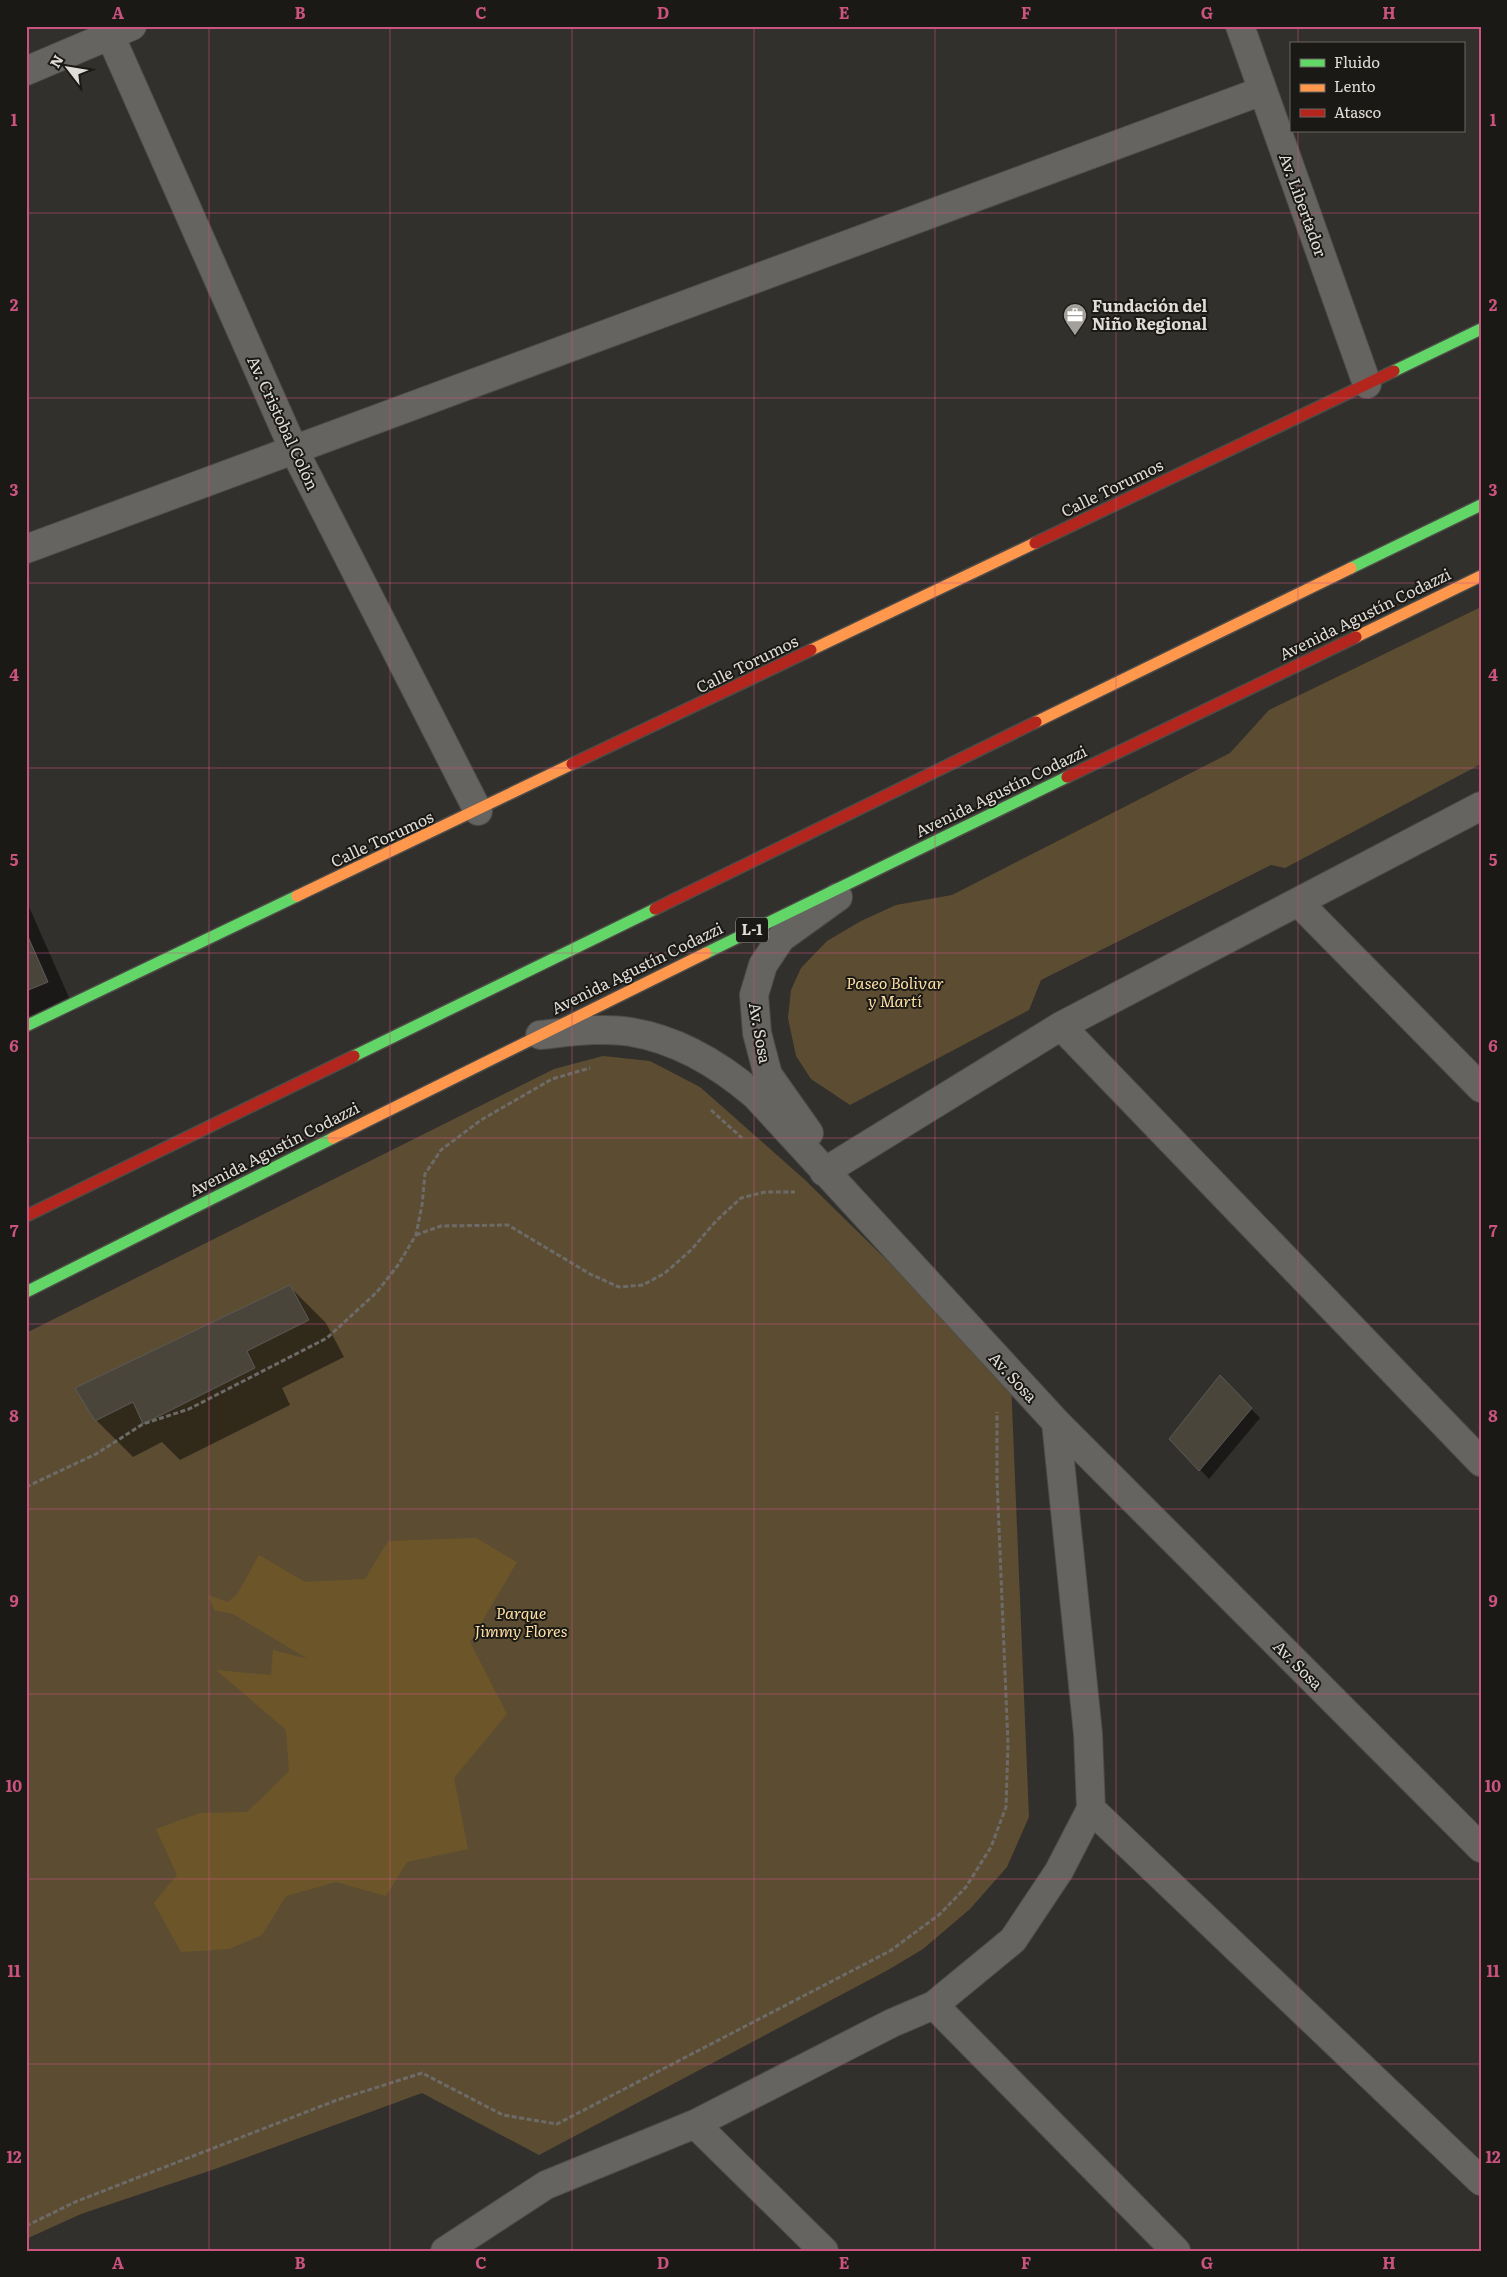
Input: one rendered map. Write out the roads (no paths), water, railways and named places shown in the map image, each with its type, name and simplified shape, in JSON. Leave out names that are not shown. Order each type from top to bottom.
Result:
[{"type":"main road","name":"Calle Torumos","points":[[26,1026],[1481,329]]},
{"type":"main road","points":[[26,1216],[1481,505]]},
{"type":"main road","name":"Avenida Agustín Codazzi","points":[[27,1291],[536,1036],[1481,576]]},
{"type":"street","name":"Av. Libertador","points":[[1240,26],[1367,384]]},
{"type":"street","points":[[26,71],[116,29]]},
{"type":"street","name":"Av. Cristobal Colón","points":[[116,29],[293,448],[478,811]]},
{"type":"street","points":[[26,549],[293,448],[1262,91]]},
{"type":"street","points":[[536,1036],[586,1030],[631,1032],[676,1044],[728,1072],[756,1096],[824,1172],[1061,1026],[1481,806]]},
{"type":"street","name":"Av. Sosa","points":[[885,866],[781,938],[763,965],[754,995],[757,1033],[768,1075],[810,1135],[824,1172],[1056,1422],[1481,1848]]},
{"type":"street","points":[[1298,902],[1481,1088]]},
{"type":"street","points":[[1061,1026],[1481,1462]]},
{"type":"street","points":[[456,2248],[546,2185],[695,2124],[892,2023],[934,2005],[1013,1940],[1059,1871],[1091,1809],[1088,1734],[1056,1422]]},
{"type":"street","points":[[1091,1809],[1481,2181]]},
{"type":"street","points":[[934,2005],[1176,2251]]},
{"type":"street","points":[[695,2124],[824,2251]]},
{"type":"place","name":"Fundación del Niño Regional","points":[[1075,336]]},
{"type":"park label","name":"Paseo Bolivar y Martí","points":[[895,992]]},
{"type":"park label","name":"Parque Jimmy Flores","points":[[521,1622]]}]
